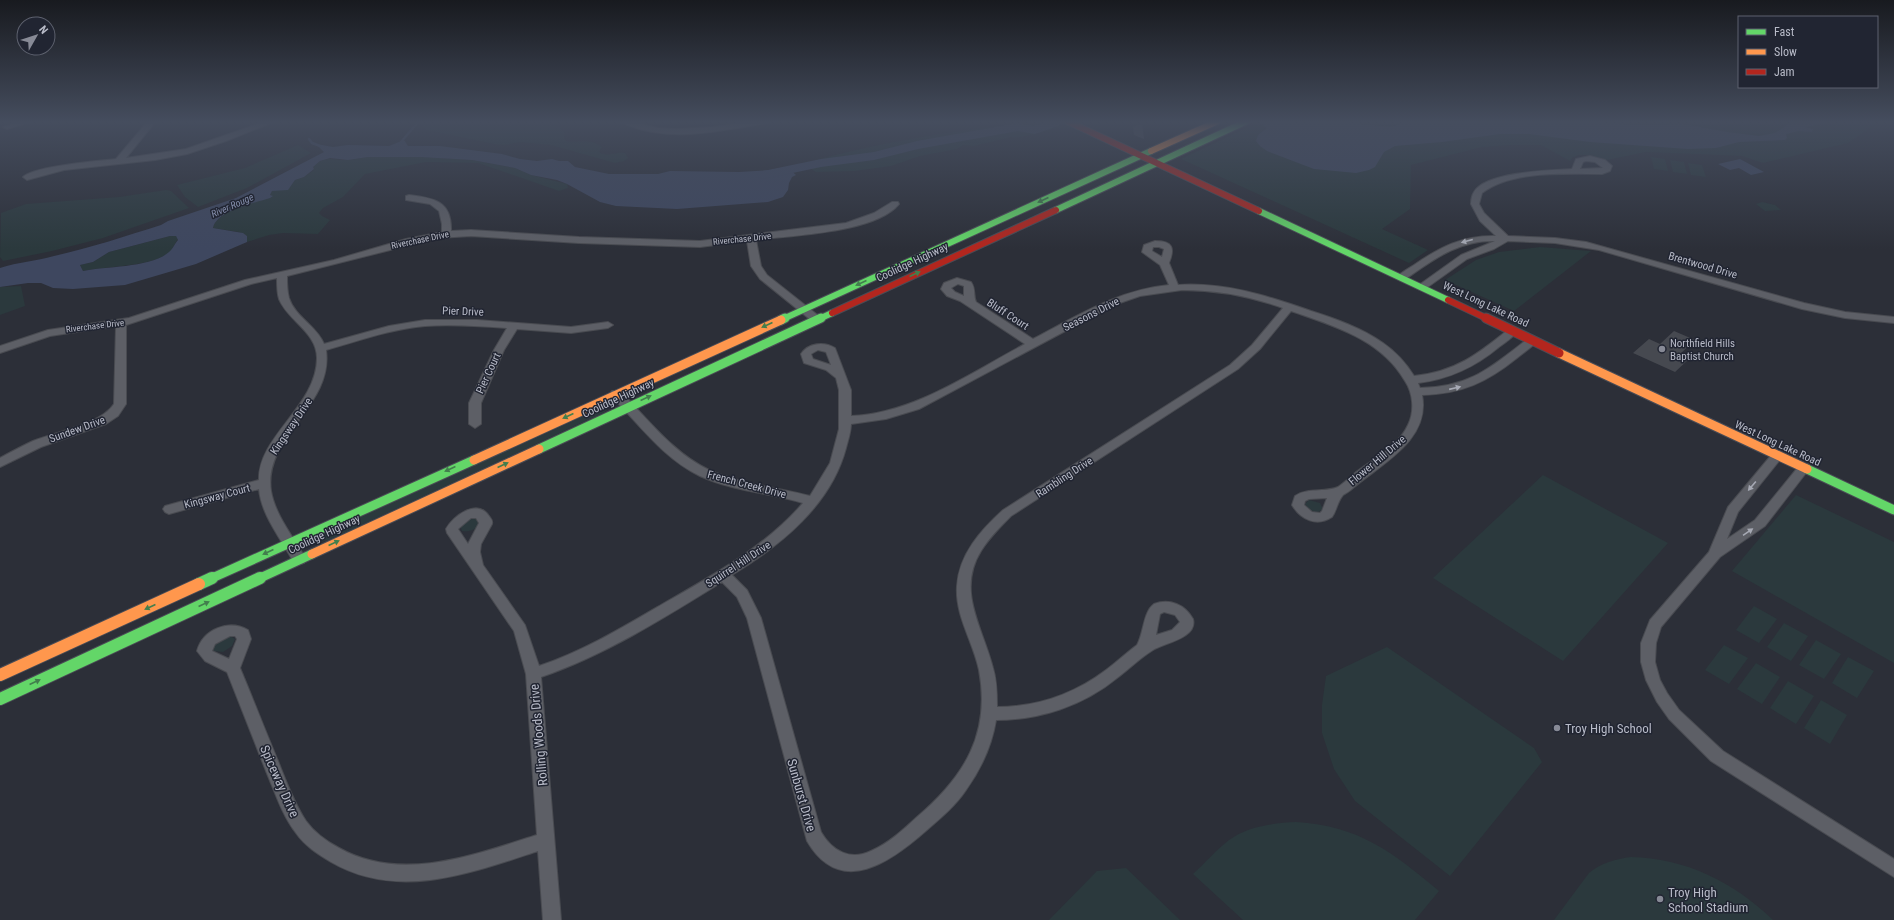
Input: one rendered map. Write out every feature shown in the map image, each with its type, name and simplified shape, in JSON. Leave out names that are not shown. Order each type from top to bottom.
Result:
[{"type":"main road","name":"Coolidge Highway","points":[[0,675],[1121,164]]},
{"type":"main road","name":"Coolidge Highway","points":[[0,699],[816,319],[1154,164]]},
{"type":"main road","name":"West Long Lake Road","points":[[1158,164],[1513,330],[1803,469],[1894,510]]},
{"type":"main road","points":[[1078,184],[1076,190],[1083,196]]},
{"type":"main road","points":[[1056,194],[1065,200],[1064,205]]},
{"type":"street","points":[[27,177],[66,166],[87,164]]},
{"type":"street","points":[[1422,287],[1464,257],[1491,247],[1506,238],[1490,224],[1478,210],[1475,199],[1480,189],[1488,183],[1507,177],[1574,172]]},
{"type":"street","points":[[409,198],[434,202],[441,207],[446,212],[448,219],[446,234]]},
{"type":"street","name":"Riverchase Drive","points":[[0,350],[48,333],[74,328],[122,323],[155,314],[241,284],[336,262],[406,242],[446,234],[482,233],[579,240],[683,244],[750,238],[848,226],[877,215],[896,204]]},
{"type":"street","points":[[750,238],[756,266],[763,277],[816,319]]},
{"type":"street","name":"Brentwood Drive","points":[[1401,278],[1456,244],[1479,238],[1541,239],[1586,245],[1802,306],[1845,315],[1894,320]]},
{"type":"street","points":[[1164,263],[1175,288]]},
{"type":"street","points":[[282,274],[283,290],[286,302],[311,331],[321,348]]},
{"type":"street","name":"Seasons Drive","points":[[846,420],[871,419],[910,409],[935,398],[1112,301],[1143,291],[1175,288],[1212,288],[1260,296],[1347,327],[1370,340],[1394,358],[1411,380],[1416,392]]},
{"type":"street","name":"Bluff Court","points":[[971,303],[1033,344]]},
{"type":"street","name":"Rambling Drive","points":[[989,714],[986,667],[968,621],[964,588],[969,560],[983,538],[1007,514],[1234,367],[1256,347],[1290,306]]},
{"type":"street","name":"Pier Drive","points":[[321,348],[388,329],[414,324],[453,322],[578,330],[608,325]]},
{"type":"street","name":"Sundew Drive","points":[[0,463],[37,444],[97,423],[114,413],[120,404],[122,323]]},
{"type":"street","name":"Pier Court","points":[[475,424],[475,403],[499,350],[514,326]]},
{"type":"street","points":[[1411,380],[1433,378],[1461,370],[1476,361],[1513,330]]},
{"type":"street","points":[[1416,392],[1449,390],[1478,381],[1533,340]]},
{"type":"street","name":"Kingsway Drive","points":[[299,559],[269,503],[264,483],[265,473],[272,451],[299,415],[315,388],[321,368],[321,348]]},
{"type":"street","name":"Squirrel Hill Drive","points":[[533,674],[566,663],[595,650],[724,575],[757,554],[778,538],[812,501],[836,463],[844,439],[846,420],[846,403],[840,376]]},
{"type":"street","name":"Flower Hill Drive","points":[[1340,491],[1385,456],[1410,432],[1417,417],[1418,402],[1416,392]]},
{"type":"street","name":"French Creek Drive","points":[[616,394],[681,458],[701,471],[730,481],[812,501]]},
{"type":"street","points":[[1715,554],[1732,510],[1777,456]]},
{"type":"street","points":[[1803,469],[1760,523],[1715,554],[1655,624],[1647,645],[1647,660],[1657,690],[1669,708],[1683,725],[1717,756],[1894,869]]},
{"type":"street","name":"Kingsway Court","points":[[169,509],[264,483]]},
{"type":"street","name":"Rolling Woods Drive","points":[[476,565],[520,629],[533,674],[552,920]]},
{"type":"street","name":"Sunburst Drive","points":[[724,575],[742,594],[754,618],[813,835],[818,844],[834,858],[856,863],[879,857],[939,810],[971,771],[986,735],[989,714]]},
{"type":"street","points":[[989,714],[1033,711],[1068,700],[1093,687],[1142,650]]},
{"type":"street","name":"Spiceway Drive","points":[[233,668],[280,786],[300,825],[319,845],[332,855],[353,864],[381,872],[421,872],[460,867],[547,840]]},
{"type":"shaded area","points":[[254,164],[291,164],[247,188],[198,207],[185,197],[177,185],[245,168]]},
{"type":"shaded area","points":[[317,164],[416,164],[365,174],[343,197],[323,208],[319,213],[330,220],[318,234],[283,233],[269,235],[247,242],[247,236],[239,232],[213,228],[216,221],[230,211],[272,196],[270,195],[272,191],[290,187],[295,180],[304,177],[314,170],[313,167]]},
{"type":"shaded area","points":[[481,164],[493,164],[515,168],[531,175],[567,184],[568,188],[559,191]]},
{"type":"shaded area","points":[[803,164],[897,164],[855,171],[816,172]]},
{"type":"shaded area","points":[[1192,164],[1415,164],[1411,165],[1410,209],[1382,229],[1428,250],[1409,263]]},
{"type":"shaded area","points":[[1653,164],[1666,164],[1668,171],[1654,169]]},
{"type":"shaded area","points":[[1671,164],[1684,164],[1687,174],[1673,172]]},
{"type":"shaded area","points":[[1688,164],[1695,164],[1702,165],[1706,177],[1691,175]]},
{"type":"shaded area","points":[[166,190],[171,191],[189,208],[103,238],[52,251],[3,261],[0,257],[1,213],[26,204],[119,197]]},
{"type":"shaded area","points":[[1762,202],[1775,205],[1781,210],[1765,211],[1756,204]]},
{"type":"shaded area","points":[[170,236],[176,236],[178,239],[171,251],[152,261],[83,271],[80,265],[93,262],[109,252]]},
{"type":"shaded area","points":[[1540,247],[1591,251],[1514,311],[1445,280],[1476,260],[1499,252]]},
{"type":"shaded area","points":[[21,286],[25,306],[0,315],[0,287]]},
{"type":"shaded area","points":[[604,407],[607,408],[605,412],[329,540],[320,542],[318,539],[322,534]]},
{"type":"shaded area","points":[[1543,475],[1668,543],[1563,661],[1433,578]]},
{"type":"shaded area","points":[[1796,495],[1894,542],[1894,663],[1732,571]]},
{"type":"shaded area","points":[[1309,500],[1320,503],[1323,509],[1318,512],[1311,511],[1305,504]]},
{"type":"shaded area","points":[[469,519],[477,519],[479,524],[472,530],[462,531],[460,526]]},
{"type":"shaded area","points":[[1754,606],[1777,619],[1759,643],[1736,630]]},
{"type":"shaded area","points":[[1784,623],[1808,636],[1791,661],[1767,647]]},
{"type":"shaded area","points":[[230,636],[235,639],[232,646],[223,652],[214,651],[214,645],[217,641]]},
{"type":"shaded area","points":[[1816,640],[1841,654],[1824,679],[1799,665]]},
{"type":"shaded area","points":[[1724,645],[1748,658],[1729,684],[1705,670]]},
{"type":"shaded area","points":[[1387,647],[1534,748],[1542,762],[1450,876],[1355,801],[1334,769],[1322,733],[1322,705],[1326,676]]},
{"type":"shaded area","points":[[1848,657],[1874,671],[1857,698],[1832,683]]},
{"type":"shaded area","points":[[1756,663],[1780,677],[1762,704],[1737,689]]},
{"type":"shaded area","points":[[1788,681],[1814,696],[1796,724],[1770,708]]},
{"type":"shaded area","points":[[1821,700],[1847,715],[1830,744],[1804,728]]},
{"type":"shaded area","points":[[1296,822],[1339,829],[1374,843],[1406,864],[1439,891],[1415,920],[1243,920],[1193,874],[1236,835],[1261,826]]},
{"type":"shaded area","points":[[1631,857],[1651,858],[1670,862],[1689,867],[1708,875],[1742,894],[1773,920],[1554,920],[1589,873],[1609,862]]},
{"type":"shaded area","points":[[1126,868],[1180,920],[1049,920],[1097,871]]},
{"type":"water","points":[[301,164],[317,164],[313,167],[314,169],[304,177],[295,180],[288,190],[272,191],[270,195],[273,196],[270,198],[237,208],[221,216],[213,228],[243,233],[247,236],[247,242],[196,264],[125,285],[73,289],[53,288],[41,283],[28,283],[0,287],[0,268],[108,242],[236,198]],"holes":[[[170,236],[176,236],[178,240],[170,251],[161,257],[140,264],[83,271],[80,265],[93,262],[109,252]]]},
{"type":"water","points":[[493,164],[571,164],[575,167],[609,174],[658,174],[670,171],[739,172],[770,170],[787,167],[796,175],[792,177],[788,190],[783,197],[768,202],[677,209],[616,206],[600,202],[557,180],[531,175],[515,168]]},
{"type":"water","points":[[1301,164],[1377,164],[1375,167],[1369,170],[1356,173],[1314,169]]},
{"type":"water","points":[[1718,164],[1749,164],[1764,172],[1751,175],[1739,168],[1730,170]]},
{"type":"building","name":"Northfield Hills Baptist Church","points":[[1674,331],[1695,340],[1680,354],[1690,358],[1675,372],[1633,353],[1649,339],[1660,344]]},
{"type":"waterway","name":"River Rouge","points":[[764,175],[817,164]]},
{"type":"traffic: fast","points":[[781,320],[1123,164]]},
{"type":"traffic: fast","points":[[1056,210],[1155,164]]},
{"type":"traffic: fast","points":[[1259,211],[1448,300]]},
{"type":"traffic: fast","points":[[539,449],[832,313]]},
{"type":"traffic: fast","points":[[199,584],[474,460]]},
{"type":"traffic: fast","points":[[1807,469],[1894,510]]},
{"type":"traffic: fast","points":[[0,699],[312,554]]},
{"type":"traffic: slow","points":[[474,460],[781,320]]},
{"type":"traffic: slow","points":[[1559,353],[1807,469]]},
{"type":"traffic: slow","points":[[312,554],[539,449]]},
{"type":"traffic: slow","points":[[0,675],[199,584]]},
{"type":"traffic: jam","points":[[1159,164],[1259,211]]},
{"type":"traffic: jam","points":[[832,313],[1056,210]]},
{"type":"traffic: jam","points":[[1448,300],[1559,353]]},
{"type":"place","name":"Northfield Hills Baptist Church","points":[[1662,349]]},
{"type":"place","name":"Troy High School","points":[[1557,728]]},
{"type":"place","name":"Troy High School Stadium","points":[[1660,899]]}]
